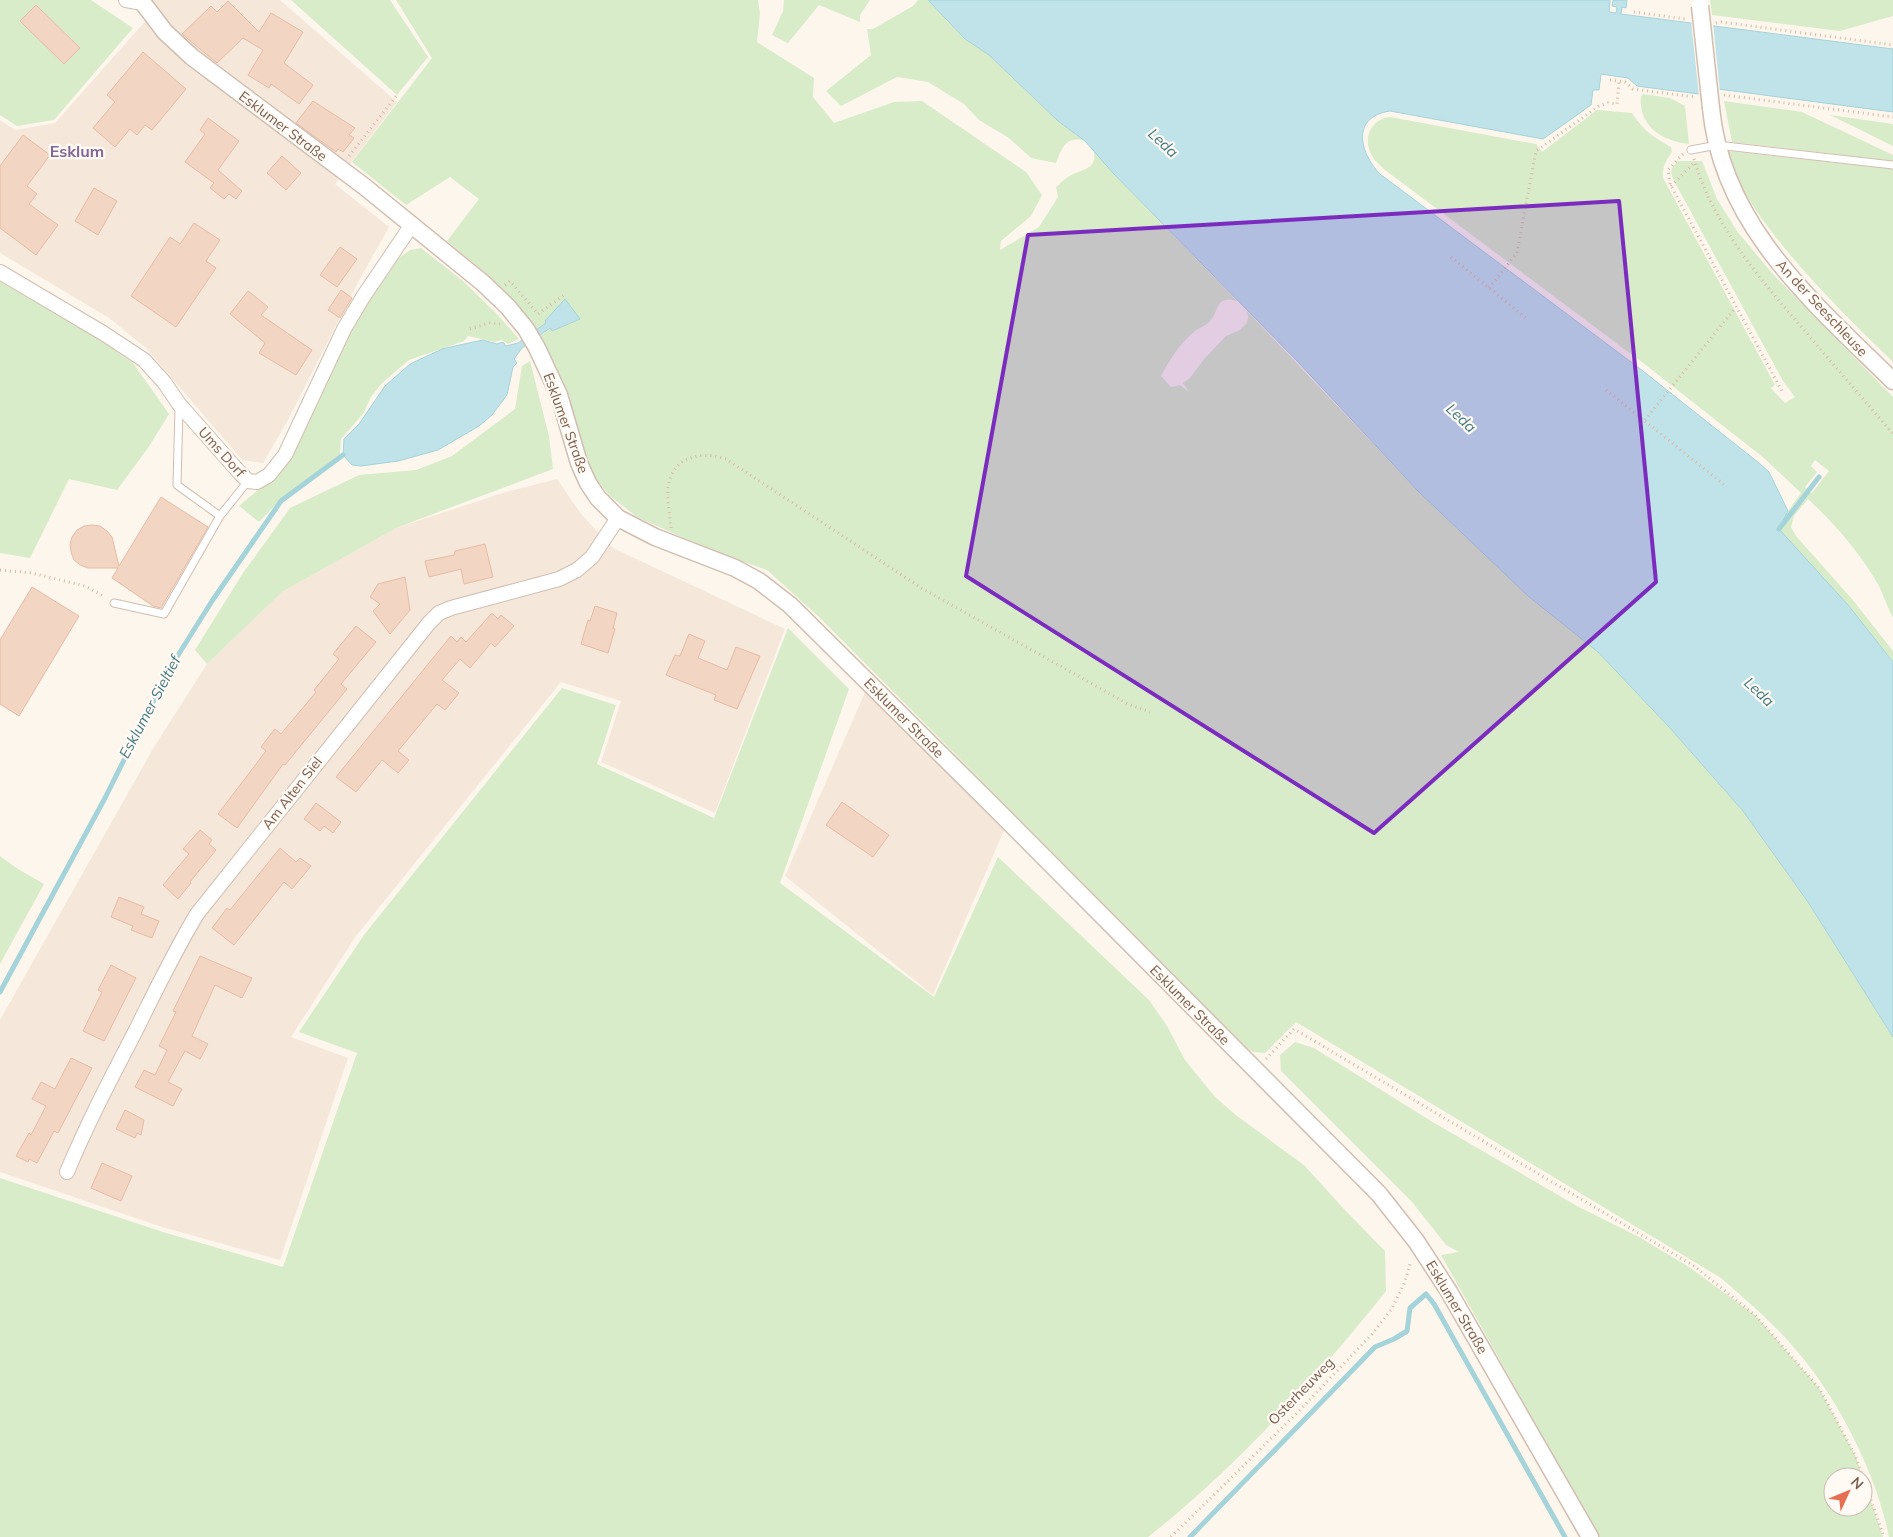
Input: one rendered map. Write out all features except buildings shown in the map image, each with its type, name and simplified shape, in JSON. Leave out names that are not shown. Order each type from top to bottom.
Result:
[{"type":"street","points":[[126,0],[143,2]]},
{"type":"street","name":"Esklumer Straße","points":[[143,2],[165,32],[192,57],[340,169],[483,283],[508,307],[526,329],[559,395],[579,463],[588,483],[598,498],[618,518],[648,534],[735,568],[759,581],[790,605],[1379,1194],[1416,1241],[1448,1290],[1590,1537]]},
{"type":"street","name":"An der Seeschleuse","points":[[1700,3],[1709,100],[1716,145],[1734,193],[1755,230],[1812,302],[1893,381]]},
{"type":"street","name":"Ums Dorf","points":[[0,272],[103,333],[144,360],[164,382],[179,404],[248,481],[257,482],[269,475],[285,455],[344,329],[363,297],[411,226]]},
{"type":"street","name":"Am Alten Siel","points":[[67,1172],[81,1139],[177,947],[197,914],[429,623],[439,613],[451,608],[558,579],[577,570],[592,557],[618,518]]},
{"type":"lane","points":[[1691,150],[1716,145],[1893,165]]},
{"type":"lane","points":[[179,404],[177,485],[220,516]]},
{"type":"lane","points":[[114,603],[164,614],[220,516],[248,481]]},
{"type":"path","points":[[1634,12],[1681,18]]},
{"type":"path","points":[[1719,23],[1893,45]]},
{"type":"path","points":[[1610,80],[1625,82],[1633,89],[1709,100],[1893,117]]},
{"type":"path","points":[[1489,288],[1517,253],[1536,152],[1599,106],[1617,104],[1619,82]]},
{"type":"path","points":[[340,169],[397,95]]},
{"type":"path","points":[[1674,163],[1668,170],[1667,175],[1671,186],[1784,393]]},
{"type":"path","points":[[1671,186],[1695,163],[1709,199],[1740,249],[1781,303],[1893,434]]},
{"type":"path","points":[[1450,257],[1527,319]]},
{"type":"path","points":[[510,281],[538,314],[564,295]]},
{"type":"path","points":[[1644,420],[1736,307]]},
{"type":"path","points":[[470,329],[489,323]]},
{"type":"path","points":[[1606,390],[1727,487]]},
{"type":"path","points":[[673,543],[668,489],[671,476],[680,464],[690,457],[701,454],[714,454],[726,459],[923,589],[1128,704],[1150,712]]},
{"type":"path","points":[[0,570],[32,573],[85,586],[114,603]]},
{"type":"path","points":[[1254,1070],[1294,1029],[1694,1266],[1756,1316],[1818,1386],[1855,1455],[1884,1537]]},
{"type":"path","name":"Osterheuweg","points":[[1171,1537],[1298,1411],[1372,1334],[1391,1310],[1404,1284],[1416,1241]]},
{"type":"highlighted area","points":[[1619,201],[1656,582],[1374,833],[966,576],[1028,235]]},
{"type":"shaded area","points":[[141,0],[280,0],[397,102],[335,184],[389,227],[356,286],[288,420],[263,463],[242,460],[146,348],[109,318],[0,253],[0,120],[15,130],[55,123],[156,9]]},
{"type":"shaded area","points":[[557,479],[581,514],[613,548],[785,629],[715,813],[601,762],[621,701],[561,682],[356,936],[291,1037],[348,1058],[280,1260],[162,1227],[0,1172],[0,1020],[154,747],[207,664],[282,592],[396,528],[506,492]]},
{"type":"shaded area","points":[[869,683],[1008,821],[933,995],[785,876]]},
{"type":"green space","points":[[0,0],[91,0],[133,28],[54,120],[17,126],[0,115]],"holes":[[[36,5],[80,48],[64,64],[21,21]]]},
{"type":"green space","points":[[291,0],[390,0],[428,57],[397,95]]},
{"type":"green space","points":[[396,0],[758,0],[760,13],[757,42],[814,78],[813,97],[834,123],[894,102],[922,101],[1026,172],[1042,195],[1031,216],[1001,241],[1000,250],[1039,227],[1058,197],[1056,187],[1066,178],[1092,165],[1094,161],[1093,148],[1113,173],[1237,301],[1225,300],[1221,302],[1210,321],[1189,336],[1171,358],[1161,376],[1171,387],[1180,385],[1189,392],[1183,383],[1190,378],[1204,359],[1226,336],[1240,330],[1246,324],[1248,318],[1247,311],[1418,491],[1528,596],[1598,652],[1670,728],[1743,811],[1808,902],[1893,1037],[1893,1537],[1889,1537],[1873,1483],[1873,1467],[1867,1467],[1854,1438],[1827,1391],[1812,1369],[1779,1331],[1721,1278],[1296,1022],[1265,1053],[1253,1052],[819,617],[767,570],[713,551],[637,517],[609,495],[587,468],[539,337],[551,328],[552,331],[580,318],[547,323],[535,331],[507,293],[447,241],[479,199],[450,177],[406,205],[352,162],[432,58]]},
{"type":"green space","points":[[784,0],[870,0],[860,15],[860,22],[819,5],[788,43],[772,35],[783,11]]},
{"type":"green space","points":[[918,0],[928,0],[965,39],[989,55],[1058,121],[1085,141],[1069,141],[1063,148],[1056,163],[1031,158],[1009,138],[979,120],[964,104],[928,82],[897,77],[841,106],[826,91],[871,55],[867,29],[873,29],[913,6]]},
{"type":"green space","points":[[1710,0],[1893,0],[1893,16],[1840,31],[1712,15]]},
{"type":"green space","points":[[1322,87],[1591,105],[1554,132],[1391,101],[1358,118],[1359,161],[1782,514],[1788,511],[1801,493],[1764,458],[1647,366],[1385,170],[1372,156],[1368,136],[1370,130],[1378,121],[1390,117],[1536,144],[1542,152],[1597,110],[1632,113],[1649,133],[1671,147],[1672,152],[1666,161],[1663,178],[1775,385],[1771,388],[1785,403],[1795,397],[1783,381],[1673,179],[1672,170],[1678,161],[1702,161],[1717,199],[1737,231],[1771,272],[1893,397],[1893,618],[1879,586],[1864,562],[1838,529],[1808,499],[1794,516],[1791,527],[1796,536],[1852,599],[1893,651],[1893,662],[1848,605],[1355,166]],"holes":[[[1815,460],[1829,471],[1812,493],[1805,487],[1817,472],[1811,466]]]},
{"type":"green space","points":[[1643,94],[1670,98],[1685,106],[1689,144],[1661,135],[1648,124],[1643,116],[1641,107],[1641,96]]},
{"type":"green space","points":[[1724,101],[1802,112],[1893,155],[1893,161],[1732,142]]},
{"type":"green space","points":[[1830,115],[1893,124],[1893,146]]},
{"type":"green space","points":[[1728,151],[1893,169],[1893,362],[1850,320],[1796,262],[1774,235],[1743,190]]},
{"type":"green space","points":[[421,248],[463,281],[497,314],[519,339],[508,344],[502,340],[495,342],[468,336],[464,341],[409,360],[381,384],[371,397],[363,414],[341,439],[340,454],[280,500],[259,522],[239,506],[280,471],[361,311],[400,257],[410,250]]},
{"type":"green space","points":[[0,281],[57,311],[133,363],[169,414],[148,448],[117,490],[69,479],[30,558],[0,553]]},
{"type":"green space","points":[[530,361],[549,436],[553,469],[396,528],[282,592],[207,664],[195,650],[243,573],[290,508],[359,475],[416,470],[452,456],[515,409],[522,366]]},
{"type":"green space","points":[[788,628],[849,689],[780,883],[934,997],[998,857],[1149,1000],[1167,1026],[1185,1060],[1215,1097],[1237,1116],[1304,1165],[1385,1251],[1386,1291],[1332,1357],[1244,1451],[1181,1510],[1148,1537],[0,1537],[0,1178],[163,1232],[283,1267],[357,1053],[299,1032],[364,935],[562,688],[616,705],[597,764],[714,818]]},
{"type":"green space","points":[[0,856],[44,884],[0,964]]},
{"type":"green space","points":[[1295,1042],[1314,1048],[1431,1121],[1577,1206],[1639,1237],[1689,1267],[1756,1316],[1819,1388],[1855,1455],[1859,1467],[1823,1467],[1823,1517],[1873,1517],[1873,1507],[1883,1537],[1599,1537],[1441,1255],[1459,1252],[1446,1245],[1412,1202],[1281,1071],[1280,1055]]},
{"type":"water","name":"Leda","points":[[928,0],[1610,0],[1609,12],[1616,13],[1617,7],[1612,6],[1613,0],[1627,0],[1626,8],[1622,7],[1621,14],[1893,49],[1893,112],[1718,89],[1707,95],[1644,87],[1637,86],[1628,78],[1601,74],[1599,90],[1593,90],[1591,105],[1543,139],[1390,111],[1369,120],[1362,136],[1367,156],[1380,174],[1643,371],[1769,472],[1788,511],[1779,529],[1848,605],[1893,662],[1893,1037],[1808,902],[1743,811],[1670,728],[1598,652],[1528,596],[1418,491],[1298,362],[1113,173],[1085,141],[1058,121],[989,55],[965,39]]},
{"type":"water","points":[[565,299],[580,319],[552,331],[550,328],[522,348],[514,359],[517,363],[513,367],[507,395],[492,415],[479,426],[438,450],[398,461],[361,466],[352,465],[343,455],[344,439],[359,424],[385,386],[410,364],[442,349],[483,340],[497,344],[503,342],[506,346],[518,343],[546,323],[545,321]]},
{"type":"pier","points":[[1691,21],[1713,23],[1720,92],[1708,97],[1699,96]]},
{"type":"waterway","name":"Esklumer Sieltief","points":[[0,992],[105,798],[170,668],[212,601],[281,501],[343,455]]},
{"type":"waterway","points":[[1779,529],[1819,477]]},
{"type":"waterway","points":[[1190,1537],[1375,1347],[1407,1331],[1410,1308],[1426,1294],[1434,1304],[1565,1537]]},
{"type":"district","name":"Esklum","points":[[77,151]]}]
